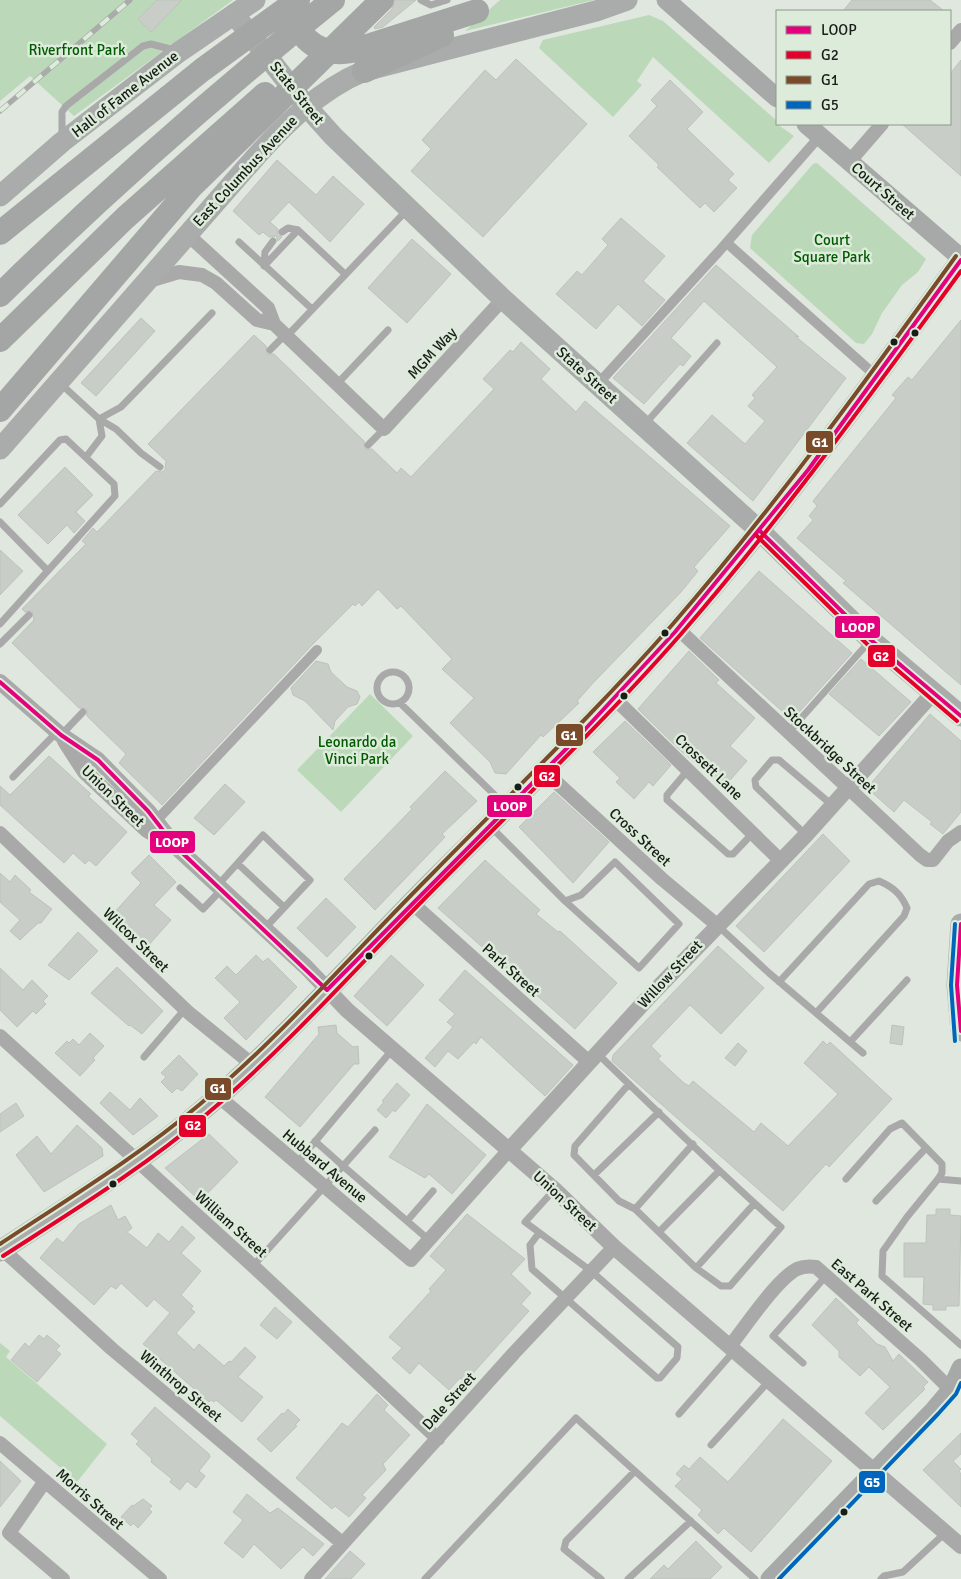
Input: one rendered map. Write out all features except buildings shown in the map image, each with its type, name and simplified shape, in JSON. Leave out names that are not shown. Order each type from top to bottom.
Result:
[{"type":"highway","points":[[298,0],[297,18],[304,36],[318,48],[335,53],[352,51],[483,6]]},
{"type":"highway","points":[[0,233],[180,87],[298,0]]},
{"type":"highway","points":[[0,295],[70,227],[199,111],[333,0]]},
{"type":"highway","points":[[0,340],[124,218],[223,142],[381,0]]},
{"type":"highway","points":[[364,71],[445,34],[483,6]]},
{"type":"highway","points":[[0,410],[162,220],[223,142]]},
{"type":"main road","name":"Hall of Fame Avenue","points":[[0,196],[62,142],[179,52],[255,0]]},
{"type":"main road","name":"East Columbus Avenue","points":[[0,449],[264,147],[307,107],[339,83],[364,71],[602,9],[628,0]]},
{"type":"main road","points":[[666,0],[776,97]]},
{"type":"main road","name":"State Street","points":[[234,14],[307,107],[333,136],[503,299],[760,530],[871,640],[961,716]]},
{"type":"main road","name":"Court Street","points":[[813,130],[961,259]]},
{"type":"main road","points":[[1,1250],[138,1161],[253,1065],[614,698],[678,629],[808,470],[961,259]]},
{"type":"main road","points":[[960,1034],[958,971],[961,924]]},
{"type":"main road","points":[[770,1579],[827,1522],[873,1471],[956,1388],[961,1368]]},
{"type":"street","points":[[951,42],[961,30]]},
{"type":"street","points":[[849,162],[881,125]]},
{"type":"street","points":[[597,385],[726,243],[813,130]]},
{"type":"street","points":[[187,234],[268,308],[274,324],[384,429]]},
{"type":"street","points":[[726,243],[876,376]]},
{"type":"street","points":[[144,283],[173,273],[197,273],[216,283],[257,320],[274,324]]},
{"type":"street","name":"MGM Way","points":[[384,429],[503,299]]},
{"type":"street","name":"Stockbridge Street","points":[[678,629],[911,848],[928,860],[933,860],[948,840],[961,832]]},
{"type":"street","points":[[156,821],[317,650]]},
{"type":"street","name":"Union Street","points":[[0,682],[59,733],[98,760],[156,821],[176,847],[347,1010],[555,1190],[614,1247],[961,1546]]},
{"type":"street","name":"Willow Street","points":[[411,1260],[593,1057],[717,925],[806,835],[933,693]]},
{"type":"street","name":"Crossett Lane","points":[[614,698],[780,860]]},
{"type":"street","name":"Union Street","points":[[59,733],[85,772],[147,830],[176,847]]},
{"type":"street","name":"Cross Street","points":[[544,770],[662,879],[717,925]]},
{"type":"street","name":"Wilcox Street","points":[[0,833],[185,1008],[253,1065]]},
{"type":"street","name":"Park Street","points":[[412,903],[593,1057]]},
{"type":"street","name":"William Street","points":[[0,1036],[253,1266],[438,1439]]},
{"type":"street","name":"Hubbard Avenue","points":[[218,1096],[411,1260]]},
{"type":"street","name":"Dale Street","points":[[311,1579],[564,1299],[614,1247]]},
{"type":"street","name":"Winthrop Street","points":[[1,1250],[112,1349],[342,1543]]},
{"type":"street","name":"East Park Street","points":[[733,1348],[775,1290],[795,1270],[805,1266],[816,1267],[956,1388]]},
{"type":"street","name":"Morris Street","points":[[0,1443],[160,1579]]},
{"type":"street","points":[[44,1481],[9,1532],[63,1579]]},
{"type":"lane","points":[[421,0],[431,5],[447,0]]},
{"type":"lane","points":[[270,350],[286,336],[408,208]]},
{"type":"lane","points":[[282,232],[288,228],[298,230],[345,274]]},
{"type":"lane","points":[[264,266],[298,230]]},
{"type":"lane","points":[[264,266],[265,252],[274,241]]},
{"type":"lane","points":[[239,242],[312,309]]},
{"type":"lane","points":[[99,419],[121,407],[212,313]]},
{"type":"lane","points":[[337,384],[388,330]]},
{"type":"lane","points":[[643,426],[717,343]]},
{"type":"lane","points":[[59,382],[99,419],[116,429],[141,453],[160,467]]},
{"type":"lane","points":[[86,456],[102,436],[99,419]]},
{"type":"lane","points":[[368,445],[384,429]]},
{"type":"lane","points":[[0,504],[60,440],[66,438],[114,484],[115,496],[0,624]]},
{"type":"lane","points":[[0,522],[47,570]]},
{"type":"lane","points":[[0,644],[29,615]]},
{"type":"lane","points":[[788,732],[871,640]]},
{"type":"lane","points":[[400,703],[409,690],[406,679],[397,673],[386,674],[378,681],[379,696],[390,704],[400,703],[507,806]]},
{"type":"lane","points":[[13,777],[83,712]]},
{"type":"lane","points":[[806,835],[756,787],[755,780],[772,760],[779,760],[833,806]]},
{"type":"lane","points":[[688,770],[667,795],[667,800],[728,854],[733,854],[753,833]]},
{"type":"lane","points":[[489,825],[565,900],[639,968],[679,924],[615,862],[581,895],[565,900]]},
{"type":"lane","points":[[180,888],[203,909],[238,864],[263,836],[310,880],[264,929]]},
{"type":"lane","points":[[238,864],[284,907]]},
{"type":"lane","points":[[779,982],[869,884],[879,881],[891,886],[903,897],[907,908],[904,916],[816,1013]]},
{"type":"lane","points":[[717,925],[779,982],[863,1053]]},
{"type":"lane","points":[[850,1042],[907,980]]},
{"type":"lane","points":[[144,1057],[185,1008]]},
{"type":"lane","points":[[297,1163],[392,1050]]},
{"type":"lane","points":[[593,1057],[630,1084],[719,1171],[781,1227],[730,1286],[721,1286],[696,1268],[635,1209],[619,1201],[574,1155],[575,1146],[630,1084]]},
{"type":"lane","points":[[594,1175],[658,1112]]},
{"type":"lane","points":[[846,1179],[890,1129],[902,1123],[942,1164],[942,1173],[938,1179],[907,1217],[884,1251],[882,1276],[961,1345]]},
{"type":"lane","points":[[253,1266],[326,1187],[375,1130]]},
{"type":"lane","points":[[314,1141],[429,1240]]},
{"type":"lane","points":[[635,1209],[693,1144]]},
{"type":"lane","points":[[876,1202],[926,1148]]},
{"type":"lane","points":[[659,1232],[719,1171]]},
{"type":"lane","points":[[938,1179],[961,1181]]},
{"type":"lane","points":[[539,1232],[530,1245],[532,1269],[564,1299],[657,1378],[663,1376],[677,1358],[678,1347],[591,1271],[539,1232],[525,1222],[555,1190]]},
{"type":"lane","points":[[407,1221],[434,1191]]},
{"type":"lane","points":[[696,1268],[754,1204]]},
{"type":"lane","points":[[803,1363],[773,1336],[827,1275]]},
{"type":"lane","points":[[679,1414],[733,1348]]},
{"type":"lane","points":[[711,1446],[769,1380]]},
{"type":"lane","points":[[425,1579],[576,1418],[755,1579]]},
{"type":"lane","points":[[601,1579],[564,1550],[566,1541],[635,1471]]},
{"type":"lane","points":[[628,1579],[691,1521]]},
{"type":"lane","points":[[881,1579],[884,1576],[904,1576],[945,1533]]},
{"type":"green space","name":"Riverfront Park","points":[[0,0],[233,0],[74,116],[30,76],[0,101]]},
{"type":"green space","points":[[500,0],[594,0],[465,31]]},
{"type":"green space","points":[[649,15],[663,21],[776,120],[776,125],[794,136],[769,163],[653,57],[637,81],[642,85],[613,117],[539,48],[543,40]]},
{"type":"green space","name":"Court Square Park","points":[[817,163],[926,259],[918,272],[902,285],[882,313],[872,334],[864,344],[856,343],[750,248],[752,235],[813,164]]},
{"type":"green space","name":"Leonardo da Vinci Park","points":[[370,694],[413,736],[341,812],[297,770]]},
{"type":"green space","points":[[0,1343],[10,1351],[6,1357],[107,1444],[77,1482],[0,1416]]},
{"type":"railway","points":[[0,111],[130,0]]},
{"type":"transit line","name":"G1","points":[[0,1244],[102,1177],[151,1142],[230,1078],[318,993],[402,904],[584,720],[672,625],[747,536],[853,397],[956,256]]},
{"type":"transit line","name":"LOOP","points":[[0,682],[61,735],[98,760],[148,811],[176,847],[327,990],[577,738],[675,632],[808,470],[961,260]]},
{"type":"transit line","name":"G2","points":[[3,1256],[159,1152],[239,1086],[298,1030],[411,912],[593,729],[681,634],[755,546],[961,271]]},
{"type":"transit line","name":"LOOP","points":[[760,531],[871,640],[961,716]]},
{"type":"transit line","name":"G2","points":[[756,535],[867,644],[957,721]]},
{"type":"transit line","name":"G5","points":[[955,924],[951,985],[955,1041]]},
{"type":"transit line","name":"LOOP","points":[[961,924],[957,985],[961,1031]]},
{"type":"transit line","name":"G5","points":[[779,1579],[938,1414],[956,1394],[961,1383]]}]
